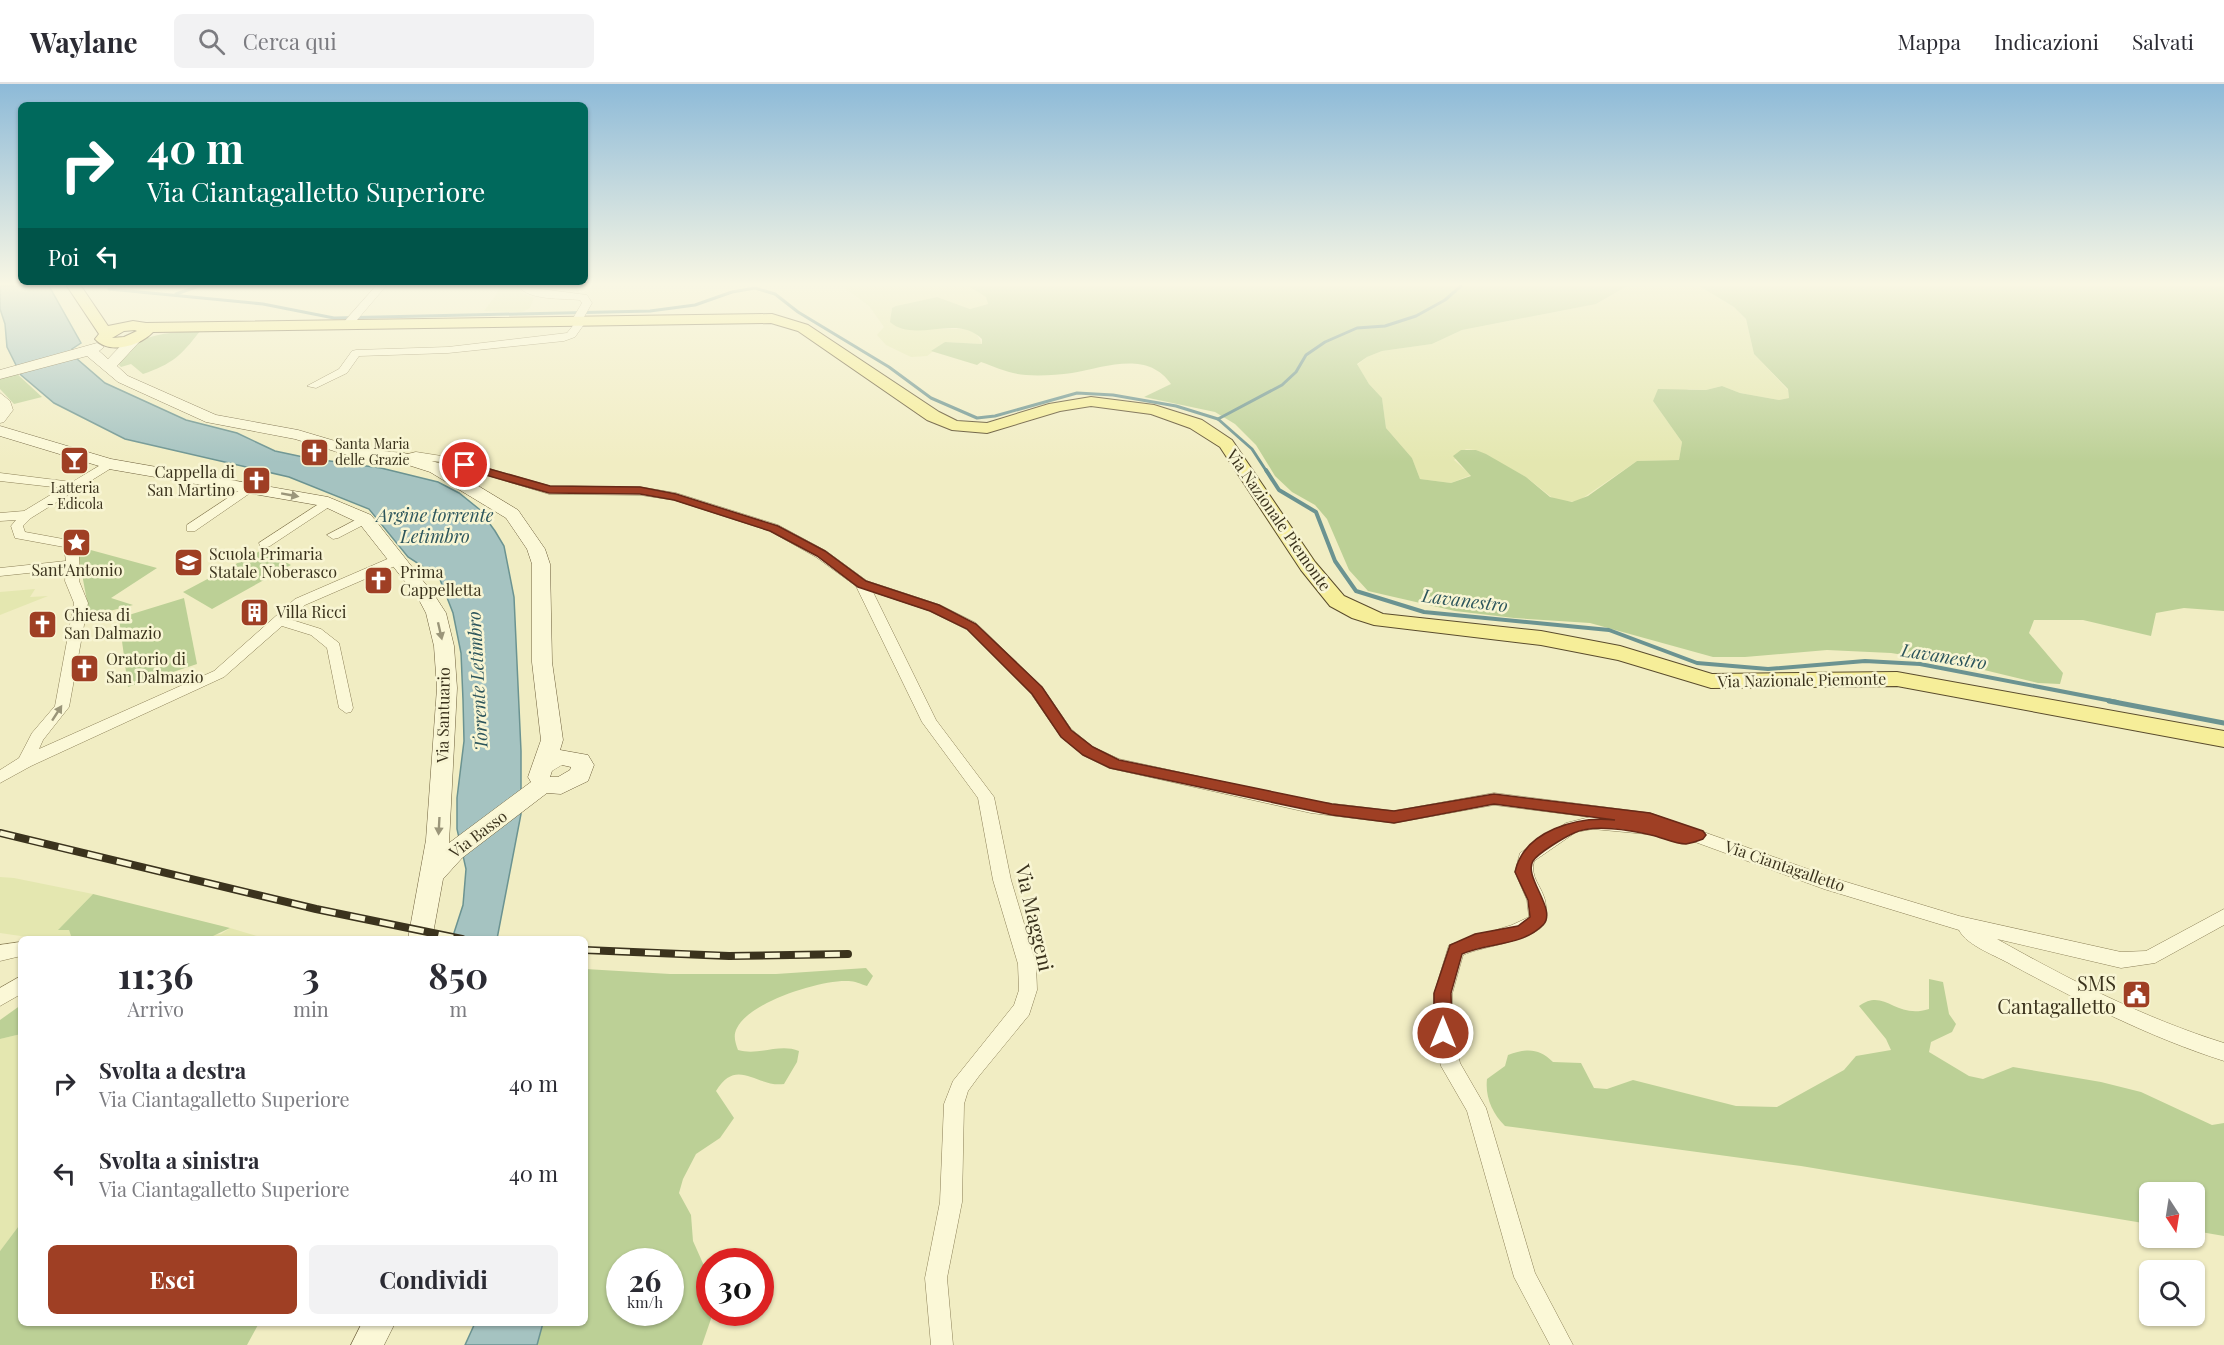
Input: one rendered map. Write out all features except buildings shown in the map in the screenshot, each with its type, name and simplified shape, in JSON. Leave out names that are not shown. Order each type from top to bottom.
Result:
[{"type":"main road","points":[[0,375],[80,352],[97,345]]},
{"type":"main road","points":[[109,345],[107,358],[109,366]]},
{"type":"main road","points":[[109,366],[128,345]]},
{"type":"main road","name":"Via Nazionale Piemonte","points":[[828,345],[933,416],[948,425],[964,429],[997,427],[1077,402],[1132,406],[1192,421],[1217,434],[1226,444],[1308,566],[1336,601],[1359,613],[1381,620],[1563,642],[1620,653],[1711,681],[1897,679],[2224,739]]},
{"type":"main road","name":"Via Ciantagalletto","points":[[80,352],[92,353],[123,379],[212,419],[298,435],[360,454],[404,458]]},
{"type":"main road","name":"Via Santuario","points":[[0,431],[109,465],[328,502],[365,519],[436,613],[444,646],[447,688],[438,840],[421,936]]},
{"type":"main road","points":[[404,458],[436,468],[495,501],[512,514],[536,549],[541,564],[542,662],[552,741],[538,782],[561,786],[575,780],[583,765],[552,741]]},
{"type":"main road","name":"Via Basso","points":[[433,874],[454,852],[538,782]]},
{"type":"main road","points":[[367,1345],[377,1326]]},
{"type":"street","points":[[312,386],[343,371],[356,353],[448,350],[498,345]]},
{"type":"street","points":[[0,396],[6,403],[7,410],[0,420]]},
{"type":"street","name":"Via Ciantagalletto","points":[[404,458],[416,456],[444,459],[549,490],[640,491],[676,497],[774,528],[821,554],[862,584],[935,608],[971,626],[1037,691],[1066,733],[1088,751],[1115,764],[1323,809],[1394,817],[1494,799],[1650,819],[1830,884],[1909,906],[1959,923],[2099,956],[2134,961],[2161,953],[2224,916]]},
{"type":"street","points":[[25,762],[37,737],[62,707],[81,603],[72,582],[74,555],[69,544],[20,535],[17,526],[27,515],[109,465]]},
{"type":"street","points":[[0,477],[74,486]]},
{"type":"street","points":[[191,528],[249,488]]},
{"type":"street","points":[[265,543],[328,502]]},
{"type":"street","points":[[0,517],[27,515]]},
{"type":"street","points":[[333,535],[365,519]]},
{"type":"street","points":[[0,777],[25,762],[219,674],[300,602],[397,560]]},
{"type":"street","points":[[0,572],[72,564]]},
{"type":"street","name":"Via Maggeni","points":[[862,584],[930,722],[986,797],[1002,880],[1027,964],[1028,990],[1022,1009],[972,1070],[960,1087],[954,1104],[951,1202],[936,1278],[942,1345]]},
{"type":"street","points":[[278,620],[316,632],[334,646],[346,708]]},
{"type":"street","points":[[1562,1345],[1525,1277],[1476,1108],[1451,1066],[1443,1033],[1443,993],[1455,950],[1475,941],[1506,937],[1524,931],[1538,920],[1536,900],[1523,872],[1526,858],[1554,838],[1572,827],[1593,823],[1649,829],[1684,838],[1698,835]]},
{"type":"street","name":"Via Ciantagalletto","points":[[1959,923],[2087,997],[2158,1029],[2224,1052]]},
{"type":"street","points":[[0,952],[18,949]]},
{"type":"street","points":[[0,998],[18,986]]},
{"type":"green space","points":[[189,345],[169,363],[143,374],[131,364],[121,367],[119,365],[124,354],[132,346]]},
{"type":"green space","points":[[886,345],[941,345],[927,356],[911,357]]},
{"type":"green space","points":[[941,345],[1426,345],[1382,351],[1357,364],[1369,384],[1382,398],[1386,428],[1412,458],[1420,479],[1451,483],[1471,476],[1453,456],[1461,450],[1476,450],[1526,477],[1550,497],[1572,502],[1588,496],[1637,461],[1679,460],[1682,442],[1653,401],[1658,389],[1706,390],[1722,386],[1740,393],[1779,400],[1789,398],[1788,389],[1754,354],[1752,345],[2224,345],[2224,611],[2184,608],[2156,613],[2151,636],[2083,620],[2034,620],[2029,633],[2063,673],[2060,684],[2038,683],[1955,663],[1891,653],[1827,650],[1745,657],[1713,657],[1590,623],[1455,611],[1368,591],[1349,570],[1327,519],[1315,505],[1292,492],[1275,476],[1256,445],[1235,424],[1215,412],[1144,397],[1171,384],[1150,367],[1125,364],[1072,373],[1020,374],[981,362],[977,365],[931,351]]},
{"type":"green space","points":[[1426,345],[1752,345],[1754,354],[1788,390],[1789,398],[1779,400],[1740,393],[1722,386],[1706,390],[1689,389],[1653,401],[1682,442],[1679,460],[1637,461],[1577,502],[1555,500],[1526,477],[1476,450],[1466,449],[1454,460],[1471,475],[1451,483],[1420,479],[1412,458],[1386,428],[1382,398],[1369,384],[1357,365],[1367,357],[1382,351]]},
{"type":"green space","points":[[15,372],[42,397],[14,404],[0,389],[0,377]]},
{"type":"green space","points":[[87,549],[157,568],[111,598],[133,605],[86,617],[87,601],[79,558],[80,552]]},
{"type":"green space","points":[[262,550],[291,565],[212,609],[183,592]]},
{"type":"green space","points":[[35,589],[30,597],[48,596],[0,615],[0,592]]},
{"type":"green space","points":[[184,598],[197,664],[128,687],[119,618]]},
{"type":"green space","points":[[0,877],[93,894],[59,929],[69,930],[71,936],[20,936],[0,933]]},
{"type":"green space","points":[[93,894],[230,928],[213,936],[71,936],[69,930],[58,930]]},
{"type":"green space","points":[[230,928],[257,936],[199,936],[221,934]]},
{"type":"green space","points":[[866,968],[873,976],[867,986],[851,981],[837,981],[787,994],[756,1009],[744,1018],[737,1028],[735,1039],[738,1050],[754,1052],[784,1048],[799,1051],[797,1062],[784,1084],[765,1082],[740,1074],[724,1081],[716,1091],[734,1118],[720,1138],[696,1154],[683,1179],[679,1193],[691,1215],[693,1241],[696,1248],[696,1326],[709,1326],[702,1345],[537,1345],[542,1326],[588,1326],[588,969],[670,974],[776,974]]},
{"type":"green space","points":[[1929,979],[1943,982],[1949,1014],[1956,1024],[1952,1032],[1931,1042],[1929,1052],[1969,1076],[1983,1079],[2013,1067],[2101,1082],[2141,1092],[2212,1125],[2224,1123],[2224,1236],[2205,1233],[2205,1182],[2139,1182],[2139,1222],[1801,1166],[1505,1126],[1496,1116],[1488,1098],[1487,1079],[1505,1066],[1508,1055],[1527,1050],[1543,1054],[1553,1062],[1581,1063],[1594,1088],[1607,1089],[1633,1080],[1736,1106],[1777,1107],[1844,1070],[1856,1056],[1891,1050],[1886,1039],[1859,1006],[1876,1000],[1907,1011],[1929,1009]]},
{"type":"green space","points":[[18,1007],[18,1035],[0,1039],[0,1020]]},
{"type":"green space","points":[[18,1035],[18,1227],[0,1251],[0,1039]]},
{"type":"green space","points":[[18,1227],[18,1326],[257,1326],[247,1345],[0,1345],[0,1251]]},
{"type":"water","name":"Argine torrente Letimbro","points":[[7,345],[78,345],[72,349],[76,358],[105,383],[186,420],[237,433],[275,451],[381,468],[438,482],[459,493],[479,509],[504,546],[514,597],[521,751],[521,814],[498,936],[453,936],[463,905],[466,869],[457,829],[457,798],[464,741],[463,700],[461,653],[453,613],[439,577],[408,557],[369,509],[289,477],[125,439],[54,403],[21,375]]},
{"type":"water","points":[[474,1326],[542,1326],[537,1345],[465,1345]]},
{"type":"waterway","name":"Lavanestro","points":[[852,345],[889,367],[931,398],[977,418],[995,416],[1077,393],[1113,395],[1176,406],[1218,419]]},
{"type":"waterway","points":[[1218,419],[1282,385],[1296,372],[1306,355],[1321,345]]},
{"type":"waterway","name":"Lavanestro","points":[[1218,419],[1252,449],[1267,472]]},
{"type":"waterway","name":"Lavanestro","points":[[1266,470],[1279,490],[1316,512],[1335,561],[1356,591],[1424,612],[1609,630],[1697,663],[1768,669],[1865,661],[1920,664],[2117,702]]},
{"type":"waterway","name":"Lavanestro","points":[[2109,701],[2224,723]]},
{"type":"railway","points":[[0,833],[316,909],[447,936]]},
{"type":"railway","points":[[588,950],[729,956],[848,954]]},
{"type":"place","name":"Santa Maria delle Grazie","points":[[314,452]]},
{"type":"place","name":"Latteria - Edicola","points":[[75,461]]},
{"type":"place","name":"Cappella di San Martino","points":[[256,481]]},
{"type":"place","name":"Sant'Antonio","points":[[77,542]]},
{"type":"place","name":"Scuola Primaria Statale Noberasco","points":[[188,563]]},
{"type":"place","name":"Prima Cappelletta","points":[[379,581]]},
{"type":"place","name":"Villa Ricci","points":[[255,612]]},
{"type":"place","name":"Chiesa di San Dalmazio","points":[[43,624]]},
{"type":"place","name":"Oratorio di San Dalmazio","points":[[85,668]]},
{"type":"place","name":"SMS Cantagalletto","points":[[2137,995]]},
{"type":"route","points":[[465,465],[549,490],[640,491],[676,497],[774,528],[821,554],[862,584],[935,608],[971,626],[1037,691],[1066,733],[1088,751],[1115,764],[1332,810],[1394,817],[1494,799],[1650,819],[1698,835],[1684,838],[1649,829],[1593,823],[1572,827],[1544,844],[1526,858],[1523,872],[1536,900],[1538,920],[1524,931],[1506,937],[1475,941],[1455,950],[1443,993],[1443,1033]]},
{"type":"water label","name":"Torrente Letimbro","points":[[478,681]]}]
